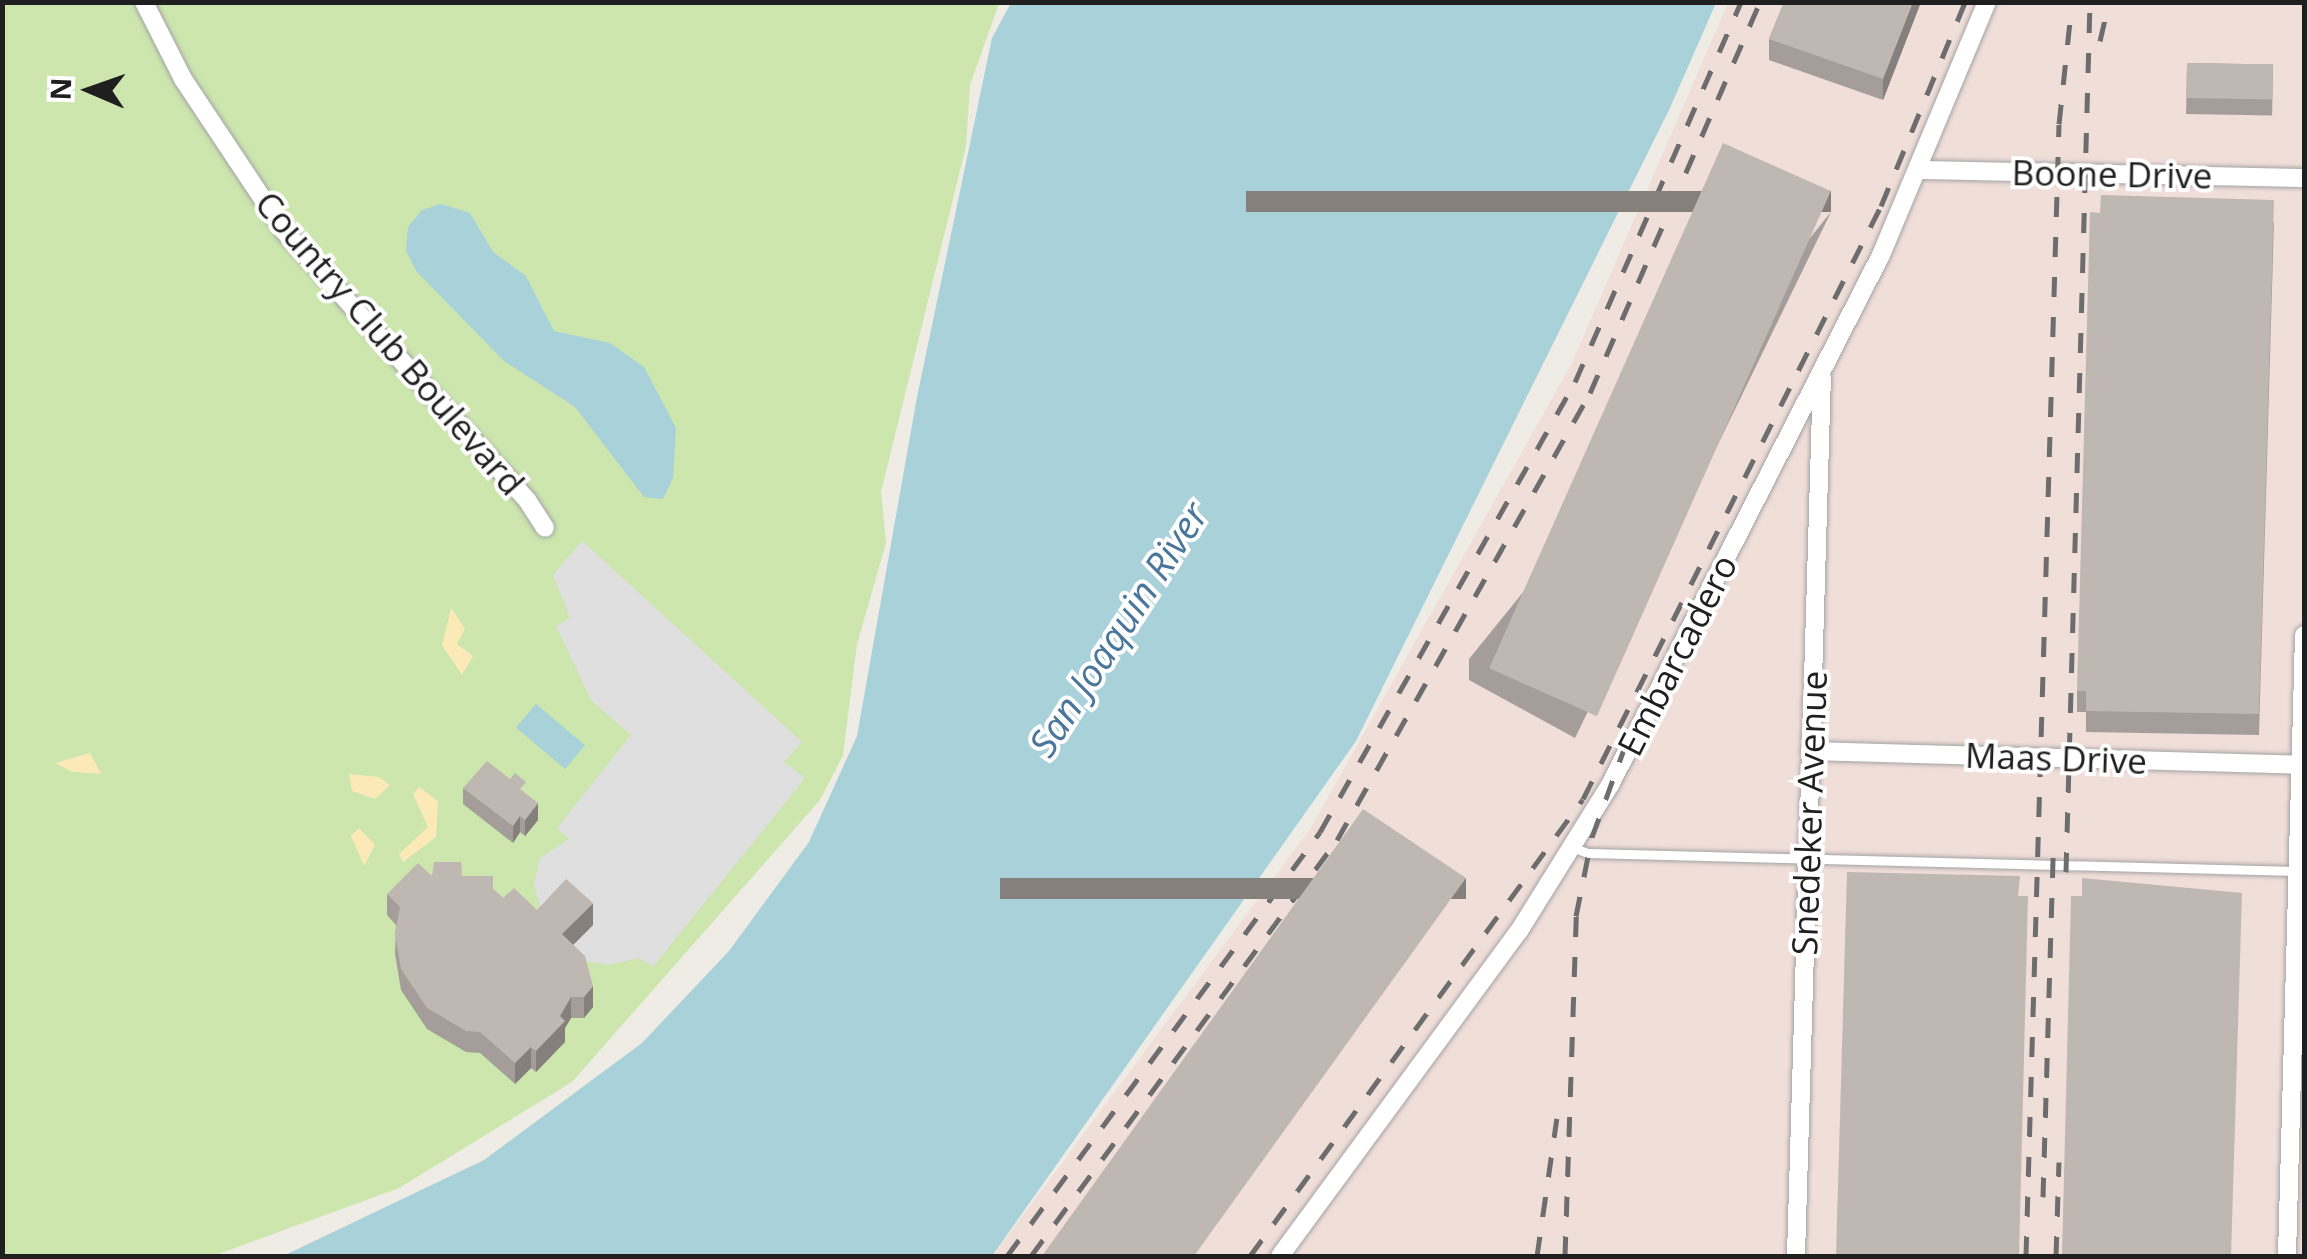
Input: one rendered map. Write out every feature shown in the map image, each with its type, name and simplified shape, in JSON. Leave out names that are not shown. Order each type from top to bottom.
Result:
[{"type":"street","name":"Country Club Boulevard","points":[[144,2],[184,79],[284,231],[528,500],[545,528]]},
{"type":"street","name":"Embarcadero","points":[[1280,1256],[1572,847],[1645,720],[1920,170],[1987,2]]},
{"type":"street","name":"Boone Drive","points":[[1920,170],[2304,178]]},
{"type":"street","name":"Snedeker Avenue","points":[[1796,1256],[1822,369]]},
{"type":"street","points":[[2287,1256],[2304,635]]},
{"type":"street","name":"Maas Drive","points":[[1810,751],[2301,765]]},
{"type":"lane","points":[[1572,847],[1588,853],[2298,871]]},
{"type":"shaded area","points":[[1728,3],[2304,3],[2304,1256],[993,1256],[1310,829],[1572,363]]},
{"type":"shaded area","points":[[582,541],[802,742],[784,762],[805,778],[653,967],[639,958],[608,965],[580,960],[542,913],[534,884],[540,858],[569,839],[557,828],[631,735],[591,700],[556,626],[570,618],[553,575]]},
{"type":"green space","points":[[2,3],[999,3],[970,85],[966,146],[881,492],[886,543],[857,644],[843,755],[820,800],[572,1082],[399,1188],[213,1256],[3,1256]]},
{"type":"sand","points":[[451,608],[465,629],[457,644],[473,656],[462,675],[442,645]]},
{"type":"sand","points":[[90,753],[101,774],[73,772],[55,763]]},
{"type":"sand","points":[[349,774],[379,777],[390,785],[375,799],[352,791]]},
{"type":"sand","points":[[419,787],[438,801],[436,837],[403,862],[399,854],[428,827],[413,794]]},
{"type":"sand","points":[[359,828],[375,845],[364,866],[351,836]]},
{"type":"water","name":"San Joaquin River","points":[[1011,3],[1716,3],[1669,110],[1356,741],[992,1256],[283,1256],[484,1160],[642,1043],[729,951],[809,842],[857,736],[917,397],[992,38]]},
{"type":"water","points":[[441,204],[470,213],[493,252],[526,276],[554,331],[610,343],[644,367],[676,428],[673,478],[663,499],[644,497],[575,407],[504,361],[417,272],[406,251],[408,227],[422,210]]},
{"type":"water","points":[[536,704],[585,745],[565,769],[516,728]]},
{"type":"building","points":[[1784,2],[1913,2],[1883,79],[1769,39]]},
{"type":"building","points":[[2187,63],[2273,65],[2272,99],[2186,98]]},
{"type":"building","points":[[1723,143],[1831,191],[1597,716],[1489,668]]},
{"type":"building","points":[[2101,195],[2274,200],[2259,714],[2086,711],[2086,691],[2077,691],[2090,212],[2100,213]]},
{"type":"building","points":[[487,761],[510,779],[515,773],[526,782],[520,789],[538,803],[525,820],[520,816],[513,826],[463,788]]},
{"type":"building","points":[[1363,809],[1466,878],[1194,1256],[1042,1256]]},
{"type":"building","points":[[434,862],[461,862],[462,876],[493,876],[493,889],[503,898],[514,888],[537,910],[566,879],[593,903],[562,934],[585,956],[593,986],[584,997],[571,997],[560,1016],[565,1021],[536,1051],[531,1047],[515,1063],[480,1032],[466,1031],[427,1008],[401,969],[395,933],[400,907],[387,894],[418,863],[432,876]]},
{"type":"building","points":[[1847,872],[2020,876],[2018,896],[2028,896],[2019,1256],[1836,1256]]},
{"type":"building","points":[[2082,878],[2242,893],[2231,1256],[2062,1256],[2071,896],[2082,896]]},
{"type":"railway","points":[[1007,1256],[1320,832],[1575,382],[1741,2]]},
{"type":"railway","points":[[1031,1256],[1337,840],[1590,393],[1760,2]]},
{"type":"railway","points":[[1250,1256],[1583,799],[1881,206],[1965,2]]},
{"type":"railway","points":[[2026,1256],[2059,124],[2072,2]]},
{"type":"railway","points":[[2066,872],[2090,2]]},
{"type":"railway","points":[[2100,41],[2109,2]]},
{"type":"railway","points":[[1565,1256],[1576,916],[1592,837],[1631,730]]},
{"type":"railway","points":[[2043,1197],[2053,852]]},
{"type":"railway","points":[[1537,1256],[1557,1118]]},
{"type":"railway","points":[[2056,1256],[2059,1162]]}]
